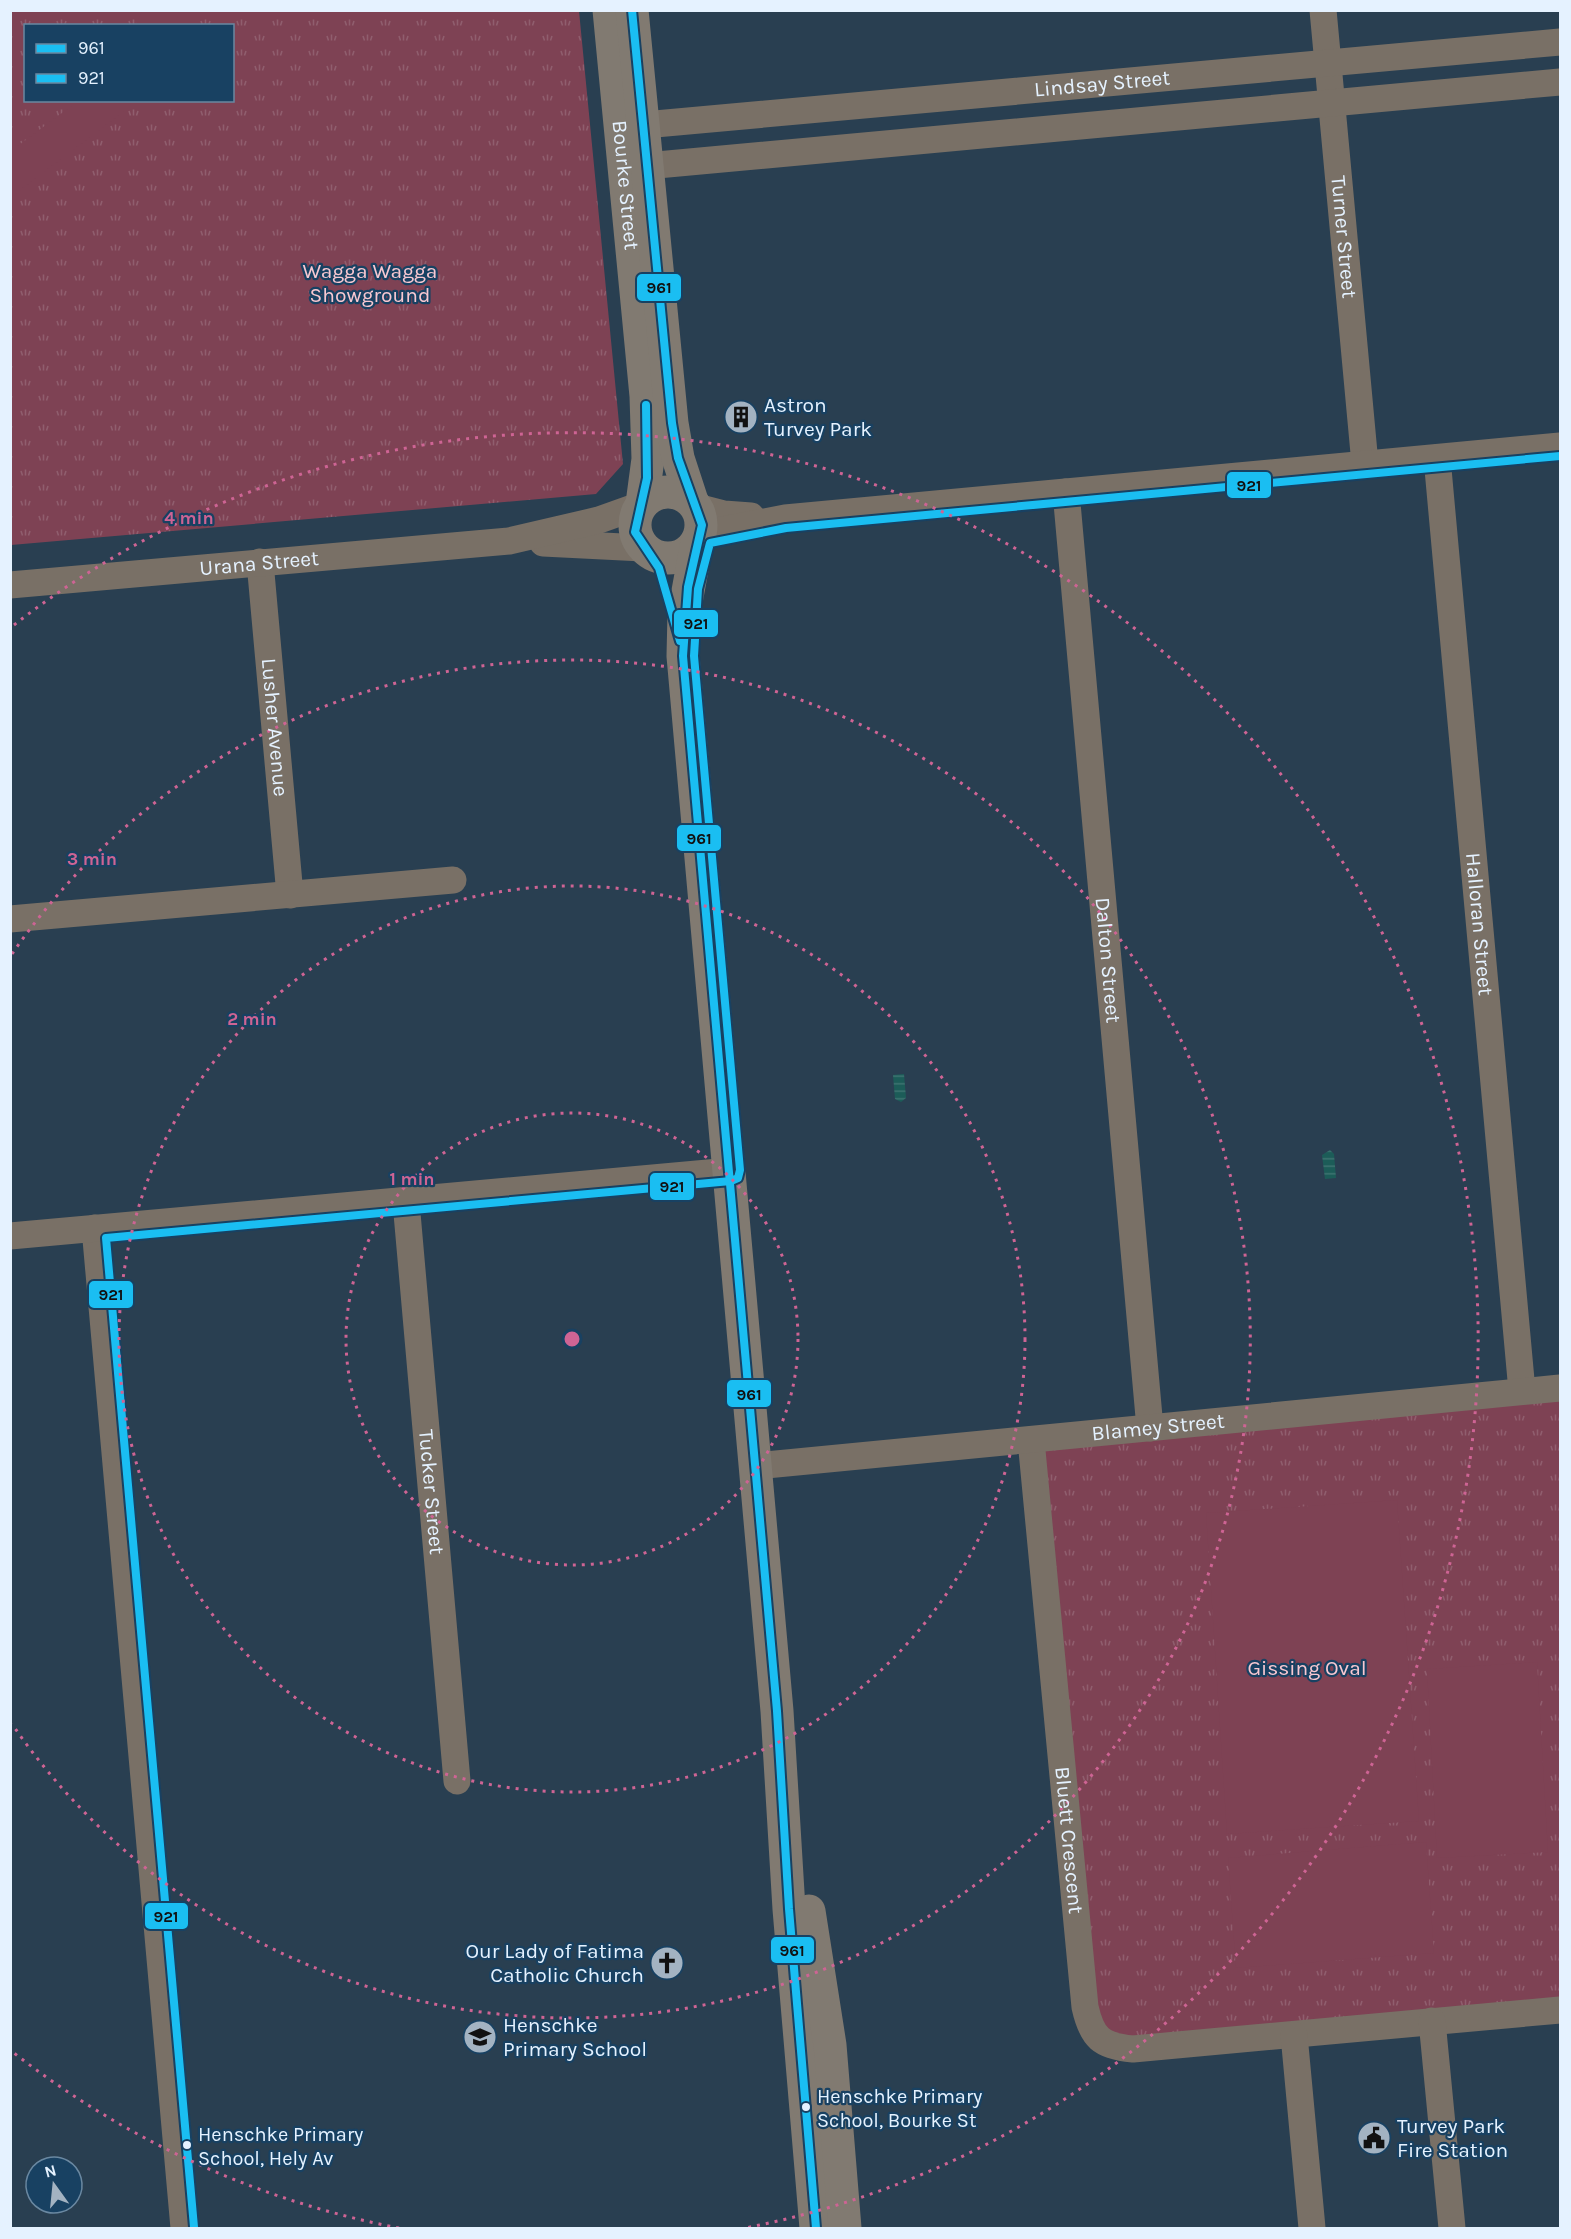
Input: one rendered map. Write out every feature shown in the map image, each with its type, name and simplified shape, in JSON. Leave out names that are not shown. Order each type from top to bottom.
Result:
[{"type":"main road","name":"Bourke Street","points":[[609,10],[646,396],[648,459],[641,505]]},
{"type":"main road","name":"Bourke Street","points":[[632,10],[672,423],[678,458],[697,521],[684,613],[683,656],[777,1711],[789,1909],[816,2229]]},
{"type":"main road","points":[[671,491],[682,494],[697,521],[685,554],[677,557],[648,551],[635,532],[634,523],[641,505],[660,492],[671,491]]},
{"type":"main road","name":"Bourke Street","points":[[648,551],[673,614],[683,656]]},
{"type":"main road","name":"Bourke Street","points":[[777,1711],[830,2045],[845,2229]]},
{"type":"street","name":"Turner Street","points":[[1323,10],[1365,464]]},
{"type":"street","name":"Lindsay Street","points":[[644,125],[1560,42]]},
{"type":"street","name":"Lindsay Street","points":[[646,166],[1560,82]]},
{"type":"street","points":[[697,521],[724,514],[785,518],[1560,446]]},
{"type":"street","name":"Halloran Street","points":[[1437,458],[1522,1391]]},
{"type":"street","name":"Dalton Street","points":[[1066,492],[1150,1428]]},
{"type":"street","name":"Urana Street","points":[[10,585],[508,541],[599,520],[641,505]]},
{"type":"street","name":"Urana Street","points":[[508,541],[648,551]]},
{"type":"street","name":"Lusher Avenue","points":[[260,562],[290,895]]},
{"type":"street","points":[[10,919],[453,880]]},
{"type":"street","points":[[10,1236],[730,1172]]},
{"type":"street","name":"Tucker Street","points":[[406,1202],[458,1781]]},
{"type":"street","points":[[95,1228],[184,2229]]},
{"type":"street","name":"Blamey Street","points":[[756,1466],[1560,1388]]},
{"type":"street","name":"Bluett Crescent","points":[[1030,1440],[1085,2007],[1090,2027],[1100,2040],[1116,2048],[1133,2049],[1560,2010]]},
{"type":"street","points":[[1432,2021],[1452,2229]]},
{"type":"street","points":[[1294,2035],[1312,2229]]},
{"type":"green space","points":[[142,10],[179,11],[175,24],[135,24]]},
{"type":"green space","name":"Wagga Wagga Showground","points":[[11,11],[579,11],[623,464],[596,494],[11,545]]},
{"type":"green space","points":[[77,102],[131,102],[123,112],[11,197],[11,151]]},
{"type":"green space","name":"Gissing Oval","points":[[1560,1388],[1560,2010],[1100,2040],[1031,1440]]},
{"type":"green space","points":[[1397,1500],[1419,1821],[1227,1834],[1206,1513]]},
{"type":"green space","points":[[1537,1662],[1548,1852],[1437,1858],[1427,1669]]},
{"type":"green space","points":[[1426,1842],[1434,1953],[1236,1968],[1228,1858]]},
{"type":"shaded area","points":[[904,1074],[906,1098],[901,1102],[895,1099],[893,1075]]},
{"type":"shaded area","points":[[1330,1150],[1334,1154],[1336,1178],[1325,1179],[1322,1155]]},
{"type":"transit line","name":"961","points":[[632,10],[672,423],[678,458],[702,525],[688,587],[683,656],[777,1711],[789,1909],[816,2228]]},
{"type":"transit line","name":"961","points":[[646,405],[647,478],[635,532],[659,568],[680,641]]},
{"type":"transit line","name":"921","points":[[194,2227],[106,1238],[731,1181],[738,1178],[740,1170],[694,656],[698,589],[710,543],[786,528],[1560,456]]},
{"type":"place","name":"Astron Turvey Park","points":[[741,417]]},
{"type":"place","name":"Our Lady of Fatima Catholic Church","points":[[667,1963]]},
{"type":"place","name":"Henschke Primary School","points":[[480,2037]]},
{"type":"place","name":"Henschke Primary School, Bourke St","points":[[806,2107]]},
{"type":"place","name":"Turvey Park Fire Station","points":[[1374,2138]]},
{"type":"place","name":"Henschke Primary School, Hely Av","points":[[187,2145]]}]
